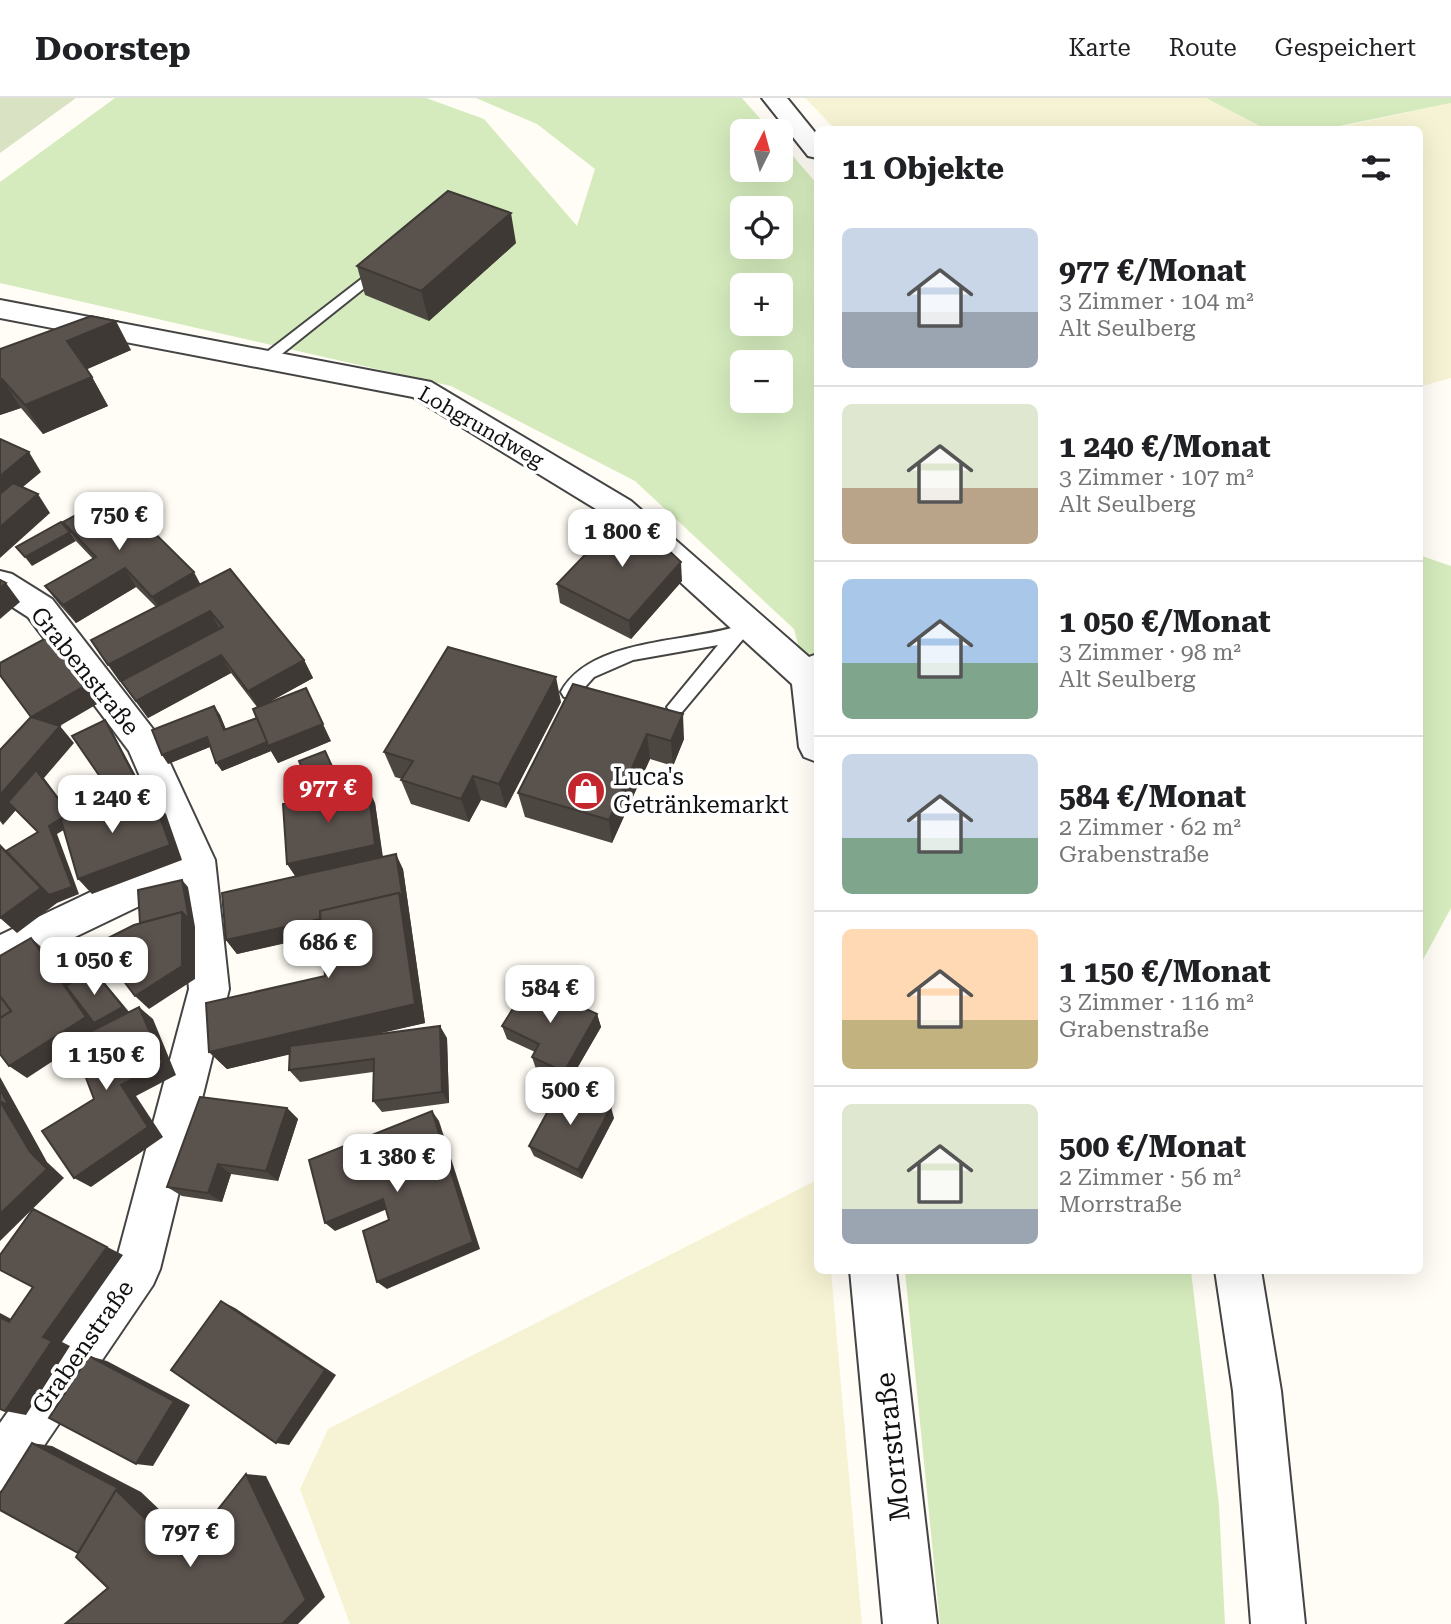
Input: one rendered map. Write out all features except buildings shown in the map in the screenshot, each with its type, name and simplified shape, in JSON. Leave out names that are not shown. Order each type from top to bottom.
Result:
[{"type":"street","points":[[774,98],[814,146]]},
{"type":"street","name":"Lohgrundweg","points":[[0,309],[421,389],[620,509],[742,631],[813,673]]},
{"type":"street","name":"Grabenstraße","points":[[0,583],[40,608],[143,743],[196,860],[209,989],[137,1269],[0,1466]]},
{"type":"street","points":[[813,673],[814,692]]},
{"type":"street","points":[[0,955],[196,860]]},
{"type":"street","name":"Morrstraße","points":[[873,1274],[910,1624]]},
{"type":"street","points":[[1239,1274],[1257,1391],[1278,1624]]},
{"type":"lane","points":[[268,358],[398,254]]},
{"type":"lane","points":[[570,692],[589,672],[629,654],[742,631]]},
{"type":"lane","points":[[676,707],[742,631]]},
{"type":"shaded area","points":[[805,98],[1206,98],[1262,126],[832,126]]},
{"type":"shaded area","points":[[1451,103],[1451,378],[1423,386],[1423,126],[1344,126]]},
{"type":"shaded area","points":[[814,1182],[814,1274],[831,1274],[862,1624],[350,1624],[300,1489],[328,1429]]},
{"type":"green space","points":[[0,98],[76,98],[0,153]]},
{"type":"green space","points":[[115,98],[426,98],[484,119],[577,226],[595,169],[537,124],[476,98],[742,98],[760,119],[730,119],[730,182],[793,182],[793,156],[814,180],[814,704],[794,629],[635,481],[451,386],[0,283],[0,182]]},
{"type":"green space","points":[[1206,98],[1451,98],[1451,103],[1340,126],[1260,126]]},
{"type":"green space","points":[[1423,556],[1451,566],[1451,908],[1423,960]]},
{"type":"green space","points":[[905,1274],[1191,1274],[1219,1505],[1225,1624],[940,1624]]},
{"type":"place","name":"Luca's Getränkemarkt","points":[[586,791]]}]
